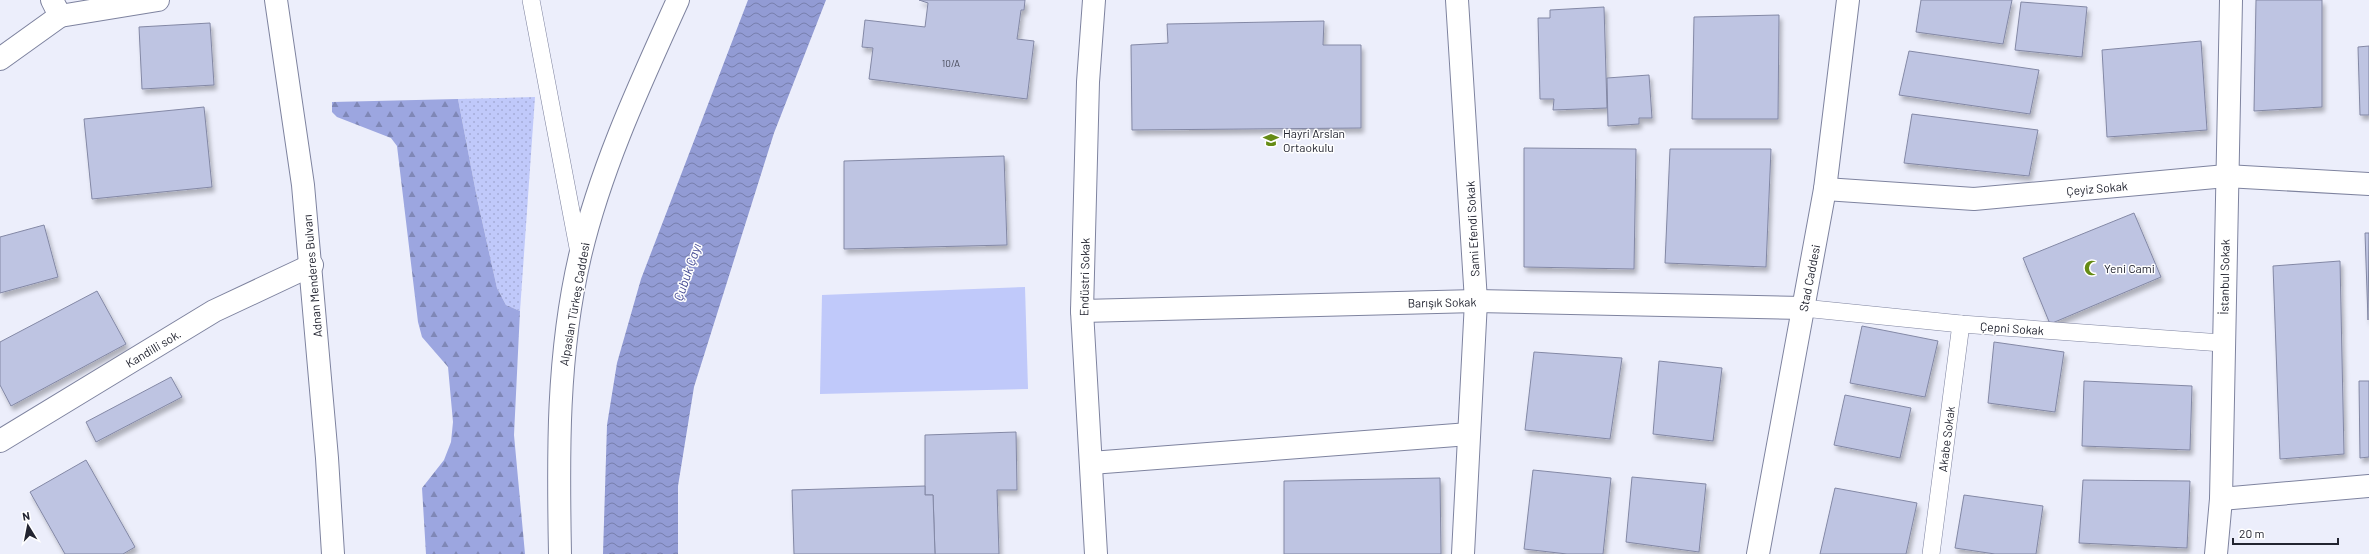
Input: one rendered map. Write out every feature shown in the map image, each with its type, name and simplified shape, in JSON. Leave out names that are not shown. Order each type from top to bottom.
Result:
[{"type":"street","points":[[0,59],[56,8],[158,0]]},
{"type":"street","name":"Adnan Menderes Bulvarı","points":[[276,0],[303,185],[312,265],[333,554]]},
{"type":"street","name":"Alpaslan Türkeş Caddesi","points":[[560,554],[558,442],[560,387],[567,327],[580,257],[599,190],[626,114],[678,0]]},
{"type":"street","name":"Endüstri Sokak","points":[[1094,0],[1088,82],[1082,311],[1096,554]]},
{"type":"street","name":"Sami Efendi Sokak","points":[[1457,0],[1476,301],[1463,554]]},
{"type":"street","name":"Stad Caddesi","points":[[1758,554],[1825,189],[1848,0]]},
{"type":"street","name":"İstanbul Sokak","points":[[2216,554],[2221,499],[2222,343],[2231,0]]},
{"type":"street","name":"Çeyiz Sokak","points":[[1825,189],[1974,199],[2226,176],[2369,184]]},
{"type":"street","name":"Kandilli sok.","points":[[0,441],[214,311],[312,265]]},
{"type":"street","name":"Barışık Sokak","points":[[1082,311],[1476,301],[1803,308]]},
{"type":"street","points":[[1091,463],[1469,434]]},
{"type":"street","points":[[2221,499],[2369,486]]},
{"type":"lane","points":[[531,0],[580,257]]},
{"type":"lane","name":"Çepni Sokak","points":[[1803,308],[1961,324],[2222,343]]},
{"type":"lane","name":"Akabe Sokak","points":[[1931,554],[1961,324]]},
{"type":"shaded area","points":[[535,97],[520,311],[506,305],[497,288],[477,198],[458,99]]},
{"type":"shaded area","points":[[1025,287],[1028,389],[820,394],[822,295]]},
{"type":"green space","points":[[458,99],[477,198],[497,288],[506,305],[520,311],[514,435],[525,554],[426,554],[422,488],[444,460],[451,442],[453,422],[448,367],[422,337],[418,322],[397,146],[391,138],[337,117],[332,112],[332,102]]},
{"type":"water","name":"Çubuk Çayı","points":[[748,0],[826,0],[774,133],[694,387],[678,486],[678,554],[603,554],[607,425],[617,363],[641,279]]},
{"type":"building","points":[[919,0],[1025,0],[1024,10],[1021,10],[1017,39],[1034,41],[1027,99],[869,79],[873,48],[862,47],[865,20],[925,27],[928,3]]},
{"type":"building","points":[[1921,0],[2012,0],[2003,44],[1916,32]]},
{"type":"building","points":[[2256,0],[2322,0],[2322,107],[2254,111]]},
{"type":"building","points":[[2021,2],[2087,7],[2082,57],[2015,50]]},
{"type":"building","points":[[1604,7],[1607,108],[1553,110],[1554,99],[1540,99],[1538,18],[1550,18],[1550,10]]},
{"type":"building","points":[[1779,15],[1778,119],[1692,119],[1694,17]]},
{"type":"building","points":[[1324,21],[1323,45],[1361,45],[1361,128],[1132,130],[1131,45],[1168,43],[1167,24]]},
{"type":"building","points":[[210,23],[214,85],[142,89],[139,27]]},
{"type":"building","points":[[2201,41],[2207,130],[2107,137],[2102,50]]},
{"type":"building","points":[[2369,46],[2369,115],[2360,115],[2358,47]]},
{"type":"building","points":[[1909,51],[2039,70],[2030,114],[1899,95]]},
{"type":"building","points":[[1649,75],[1652,118],[1639,118],[1639,124],[1608,126],[1607,78]]},
{"type":"building","points":[[204,107],[212,187],[92,199],[84,119]]},
{"type":"building","points":[[1912,114],[2038,130],[2029,176],[1904,163]]},
{"type":"building","points":[[1524,148],[1636,149],[1634,269],[1524,267]]},
{"type":"building","points":[[1670,149],[1771,149],[1766,267],[1665,263]]},
{"type":"building","points":[[1004,156],[1007,245],[844,249],[844,161]]},
{"type":"building","name":"Yeni Cami","points":[[2134,213],[2161,277],[2050,324],[2023,258]]},
{"type":"building","points":[[44,225],[58,277],[0,293],[0,237]]},
{"type":"building","points":[[2365,233],[2369,233],[2368,320]]},
{"type":"building","points":[[2340,261],[2344,454],[2280,459],[2273,266]]},
{"type":"building","points":[[97,291],[126,344],[11,406],[0,385],[0,342]]},
{"type":"building","points":[[1862,326],[1938,341],[1925,397],[1850,383]]},
{"type":"building","points":[[1994,342],[2064,352],[2055,412],[1988,403]]},
{"type":"building","points":[[1534,352],[1622,358],[1610,439],[1525,430]]},
{"type":"building","points":[[1659,361],[1722,368],[1713,441],[1653,434]]},
{"type":"building","points":[[171,377],[182,397],[96,442],[86,422]]},
{"type":"building","points":[[2084,381],[2192,386],[2190,450],[2082,446]]},
{"type":"building","points":[[2359,381],[2369,381],[2369,457],[2360,458]]},
{"type":"building","points":[[1845,395],[1911,408],[1900,458],[1834,445]]},
{"type":"building","points":[[1016,432],[1017,490],[997,490],[999,554],[935,554],[933,495],[925,495],[925,435]]},
{"type":"building","points":[[86,460],[135,547],[123,554],[65,554],[30,492]]},
{"type":"building","points":[[1533,470],[1611,478],[1603,554],[1567,554],[1524,549]]},
{"type":"building","points":[[1632,477],[1706,484],[1699,552],[1626,542]]},
{"type":"building","points":[[1440,478],[1441,554],[1284,554],[1284,481]]},
{"type":"building","points":[[2083,480],[2190,481],[2187,548],[2079,543]]},
{"type":"building","points":[[925,486],[925,495],[933,495],[935,554],[794,554],[792,490]]},
{"type":"building","points":[[1835,488],[1917,503],[1906,554],[1820,554]]},
{"type":"building","points":[[1964,495],[2043,506],[2036,554],[1995,554],[1955,548]]},
{"type":"place","name":"Hayri Arslan Ortaokulu","points":[[1271,140]]},
{"type":"place","name":"Yeni Cami","points":[[2092,268]]}]
